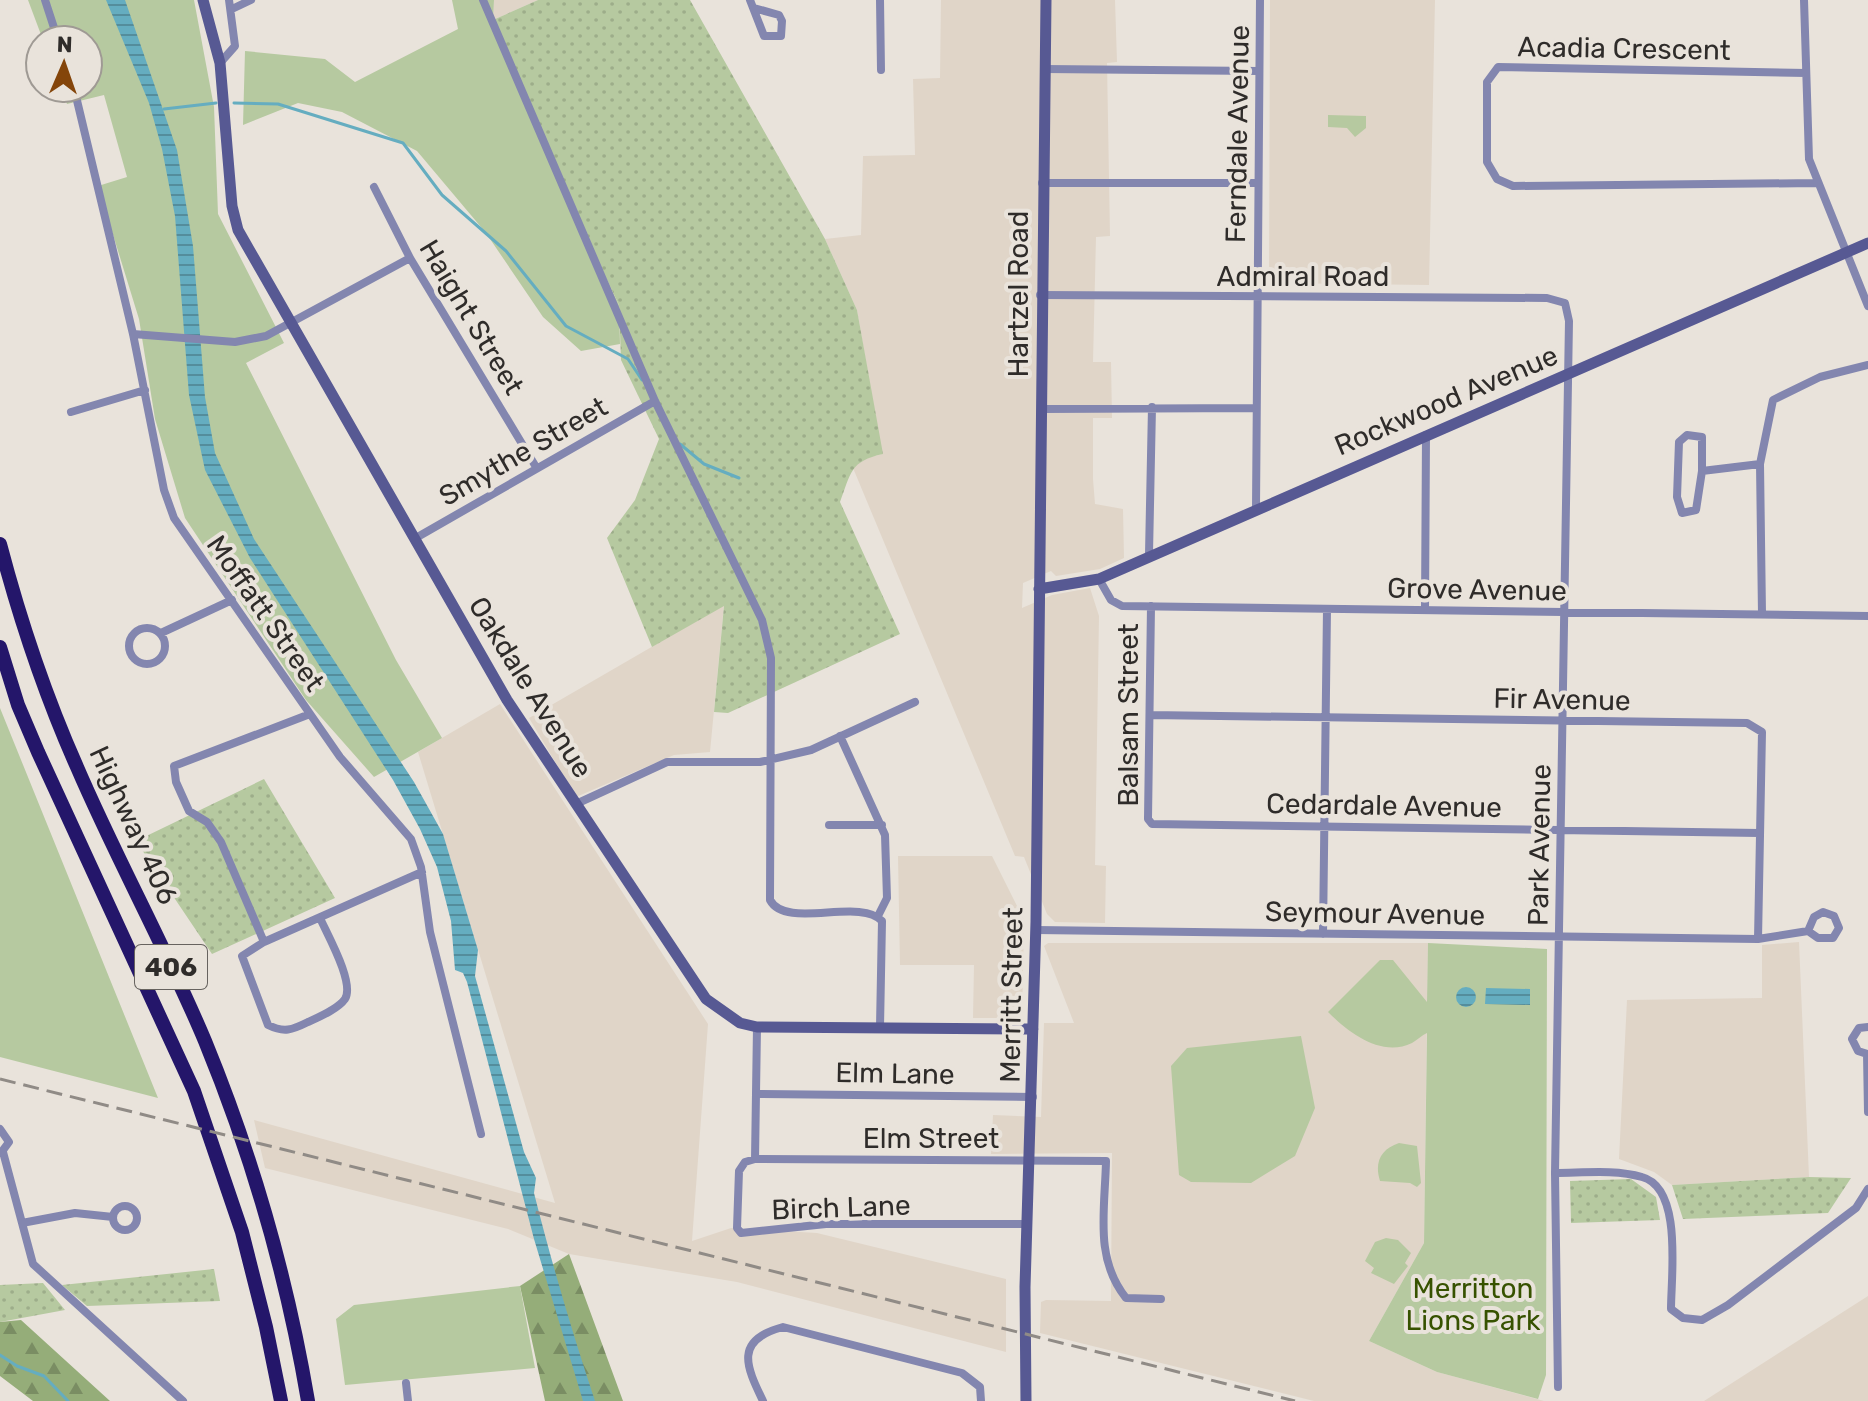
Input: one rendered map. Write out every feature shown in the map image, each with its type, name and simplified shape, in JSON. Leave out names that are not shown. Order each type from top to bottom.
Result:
[{"type":"highway","name":"Highway 406","points":[[0,544],[31,651],[77,767],[204,1039],[236,1120],[269,1220],[293,1314],[308,1401]]},
{"type":"highway","name":"Highway 406","points":[[0,647],[18,705],[38,752],[194,1091],[242,1232],[281,1401]]},
{"type":"street","points":[[45,0],[53,24]]},
{"type":"street","points":[[203,0],[220,63]]},
{"type":"street","points":[[220,63],[235,46],[230,4],[251,0]]},
{"type":"street","points":[[483,0],[655,401],[762,620],[771,658],[768,887],[773,906],[786,912],[878,916]]},
{"type":"street","points":[[880,0],[881,70]]},
{"type":"street","name":"Hartzel Road","points":[[1039,589],[1040,295],[1046,0]]},
{"type":"street","name":"Ferndale Avenue","points":[[1256,508],[1260,0]]},
{"type":"street","points":[[1804,0],[1809,159],[1868,306]]},
{"type":"street","name":"Oakdale Avenue","points":[[220,63],[232,206],[238,230],[507,700],[706,999],[740,1023],[757,1027],[1033,1029]]},
{"type":"street","name":"Acadia Crescent","points":[[1806,73],[1498,67],[1487,82],[1487,162],[1497,179],[1513,186],[1817,183]]},
{"type":"street","points":[[1045,69],[1259,71]]},
{"type":"street","name":"Moffatt Street","points":[[78,104],[133,334],[164,490],[174,518],[340,757],[411,839],[422,872],[430,932],[481,1134]]},
{"type":"street","points":[[1042,183],[1258,183]]},
{"type":"street","name":"Haight Street","points":[[374,187],[410,258],[536,467]]},
{"type":"street","name":"Rockwood Avenue","points":[[1039,589],[1099,579],[1149,554],[1868,243]]},
{"type":"street","points":[[133,334],[248,341],[293,324],[410,258]]},
{"type":"street","name":"Admiral Road","points":[[1040,295],[1547,298],[1565,303]]},
{"type":"street","name":"Park Avenue","points":[[1558,1387],[1555,1173],[1569,321],[1565,303]]},
{"type":"street","points":[[1762,614],[1760,464],[1773,400],[1820,377],[1868,365]]},
{"type":"street","points":[[71,412],[145,390]]},
{"type":"street","name":"Smythe Street","points":[[414,539],[655,401]]},
{"type":"street","points":[[1149,554],[1152,407]]},
{"type":"street","points":[[1042,409],[1256,408]]},
{"type":"street","points":[[1425,610],[1426,435]]},
{"type":"street","points":[[1687,435],[1702,437],[1702,471],[1696,510],[1682,513],[1677,497],[1679,442],[1687,435]]},
{"type":"street","points":[[1702,471],[1760,464]]},
{"type":"street","name":"Grove Avenue","points":[[1099,579],[1111,600],[1122,606],[1868,616]]},
{"type":"street","name":"Merritt Street","points":[[1026,1401],[1025,1298],[1033,1097],[1039,589]]},
{"type":"street","points":[[161,633],[165,645],[162,656],[146,664],[135,659],[129,649],[134,633],[145,627],[161,633],[232,600]]},
{"type":"street","name":"Balsam Street","points":[[1151,606],[1148,819],[1152,824]]},
{"type":"street","points":[[1323,934],[1327,609]]},
{"type":"street","points":[[576,804],[667,762],[769,760],[811,750],[915,702]]},
{"type":"street","points":[[264,942],[221,842],[207,822],[189,811],[176,782],[174,766],[310,714]]},
{"type":"street","name":"Fir Avenue","points":[[1150,715],[1747,723],[1762,732],[1758,939]]},
{"type":"street","points":[[840,736],[885,835],[887,898],[878,916],[884,934],[880,1027]]},
{"type":"street","name":"Cedardale Avenue","points":[[1152,824],[1759,833]]},
{"type":"street","points":[[829,825],[882,825]]},
{"type":"street","points":[[320,918],[347,984],[347,994],[341,1004],[290,1031],[279,1031],[268,1025],[248,981],[242,956],[264,942],[422,872]]},
{"type":"street","name":"Seymour Avenue","points":[[1036,930],[1758,939],[1808,931]]},
{"type":"street","points":[[755,1159],[757,1027]]},
{"type":"street","points":[[1868,1027],[1859,1028],[1852,1039],[1858,1051],[1867,1054],[1868,1112]]},
{"type":"street","name":"Elm Lane","points":[[756,1094],[1033,1097]]},
{"type":"street","points":[[0,1129],[9,1142],[1,1153],[33,1264],[183,1401]]},
{"type":"street","name":"Elm Street","points":[[755,1159],[1106,1161],[1104,1258],[1114,1282],[1126,1298],[1161,1299]]},
{"type":"street","name":"Birch Lane","points":[[755,1159],[745,1162],[739,1171],[737,1228],[741,1233],[826,1224],[1027,1224]]},
{"type":"street","points":[[1555,1173],[1629,1174],[1646,1177],[1659,1187],[1671,1220],[1671,1309],[1683,1318],[1702,1320],[1728,1305],[1856,1208],[1868,1189]]},
{"type":"street","points":[[22,1223],[75,1213],[113,1217]]},
{"type":"street","points":[[763,1401],[749,1371],[746,1355],[754,1341],[767,1331],[783,1327],[962,1373],[980,1387],[981,1401]]},
{"type":"street","points":[[406,1383],[408,1401]]},
{"type":"shaded area","points":[[494,0],[538,0],[493,20]]},
{"type":"shaded area","points":[[941,0],[1115,0],[1117,62],[1107,63],[1110,236],[1096,237],[1093,362],[1111,362],[1112,418],[1093,418],[1093,479],[1095,504],[1123,509],[1124,558],[1100,569],[1056,576],[1051,571],[1023,583],[1022,608],[1052,595],[1090,588],[1099,616],[1095,865],[1106,866],[1105,923],[1055,922],[1047,914],[1024,857],[1015,856],[853,468],[862,459],[882,454],[857,310],[825,239],[861,235],[863,156],[915,155],[913,79],[940,78]]},
{"type":"shaded area","points":[[1270,0],[1435,0],[1429,285],[1269,283]]},
{"type":"shaded area","points":[[724,605],[710,752],[674,755],[576,797],[529,718]]},
{"type":"shaded area","points":[[500,704],[708,1024],[692,1241],[731,1228],[817,1233],[1006,1279],[1006,1352],[737,1282],[569,1254],[508,1229],[265,1168],[254,1120],[555,1203],[418,752]]},
{"type":"shaded area","points":[[898,856],[992,856],[1024,920],[1022,1018],[973,1018],[974,965],[900,965]]},
{"type":"shaded area","points":[[1799,942],[1809,1177],[1672,1185],[1654,1172],[1619,1159],[1627,1000],[1762,998],[1762,945]]},
{"type":"shaded area","points":[[1048,943],[1428,943],[1424,1243],[1369,1341],[1437,1372],[1544,1401],[1314,1401],[1040,1333],[1041,1302],[1111,1301],[1112,1153],[991,1154],[993,1115],[1041,1117],[1044,1023],[1074,1023],[1044,946]]},
{"type":"shaded area","points":[[1868,1296],[1868,1401],[1704,1401]]},
{"type":"green space","points":[[28,0],[194,0],[214,107],[218,214],[284,343],[246,363],[396,660],[442,738],[374,777],[306,700],[185,518],[155,419],[139,319],[98,186],[127,177],[104,95],[104,24],[37,24]]},
{"type":"green space","points":[[452,0],[494,0],[493,21],[556,173],[619,305],[620,344],[581,351],[543,317],[486,233],[417,151],[342,112],[298,103],[243,125],[245,51],[325,59],[355,82],[458,29]]},
{"type":"green space","points":[[538,0],[690,0],[825,239],[857,310],[883,454],[864,460],[853,470],[840,502],[900,634],[728,713],[714,712],[724,606],[652,647],[607,538],[635,500],[659,439],[621,360],[619,305],[556,173],[493,20]]},
{"type":"green space","points":[[1328,115],[1366,116],[1366,128],[1355,137],[1347,128],[1328,127]]},
{"type":"green space","points":[[0,708],[158,1098],[0,1057]]},
{"type":"green space","points":[[264,779],[335,898],[212,954],[136,841]]},
{"type":"green space","name":"Merritton Lions Park","points":[[1428,943],[1547,949],[1546,1375],[1538,1399],[1437,1372],[1369,1341],[1424,1243],[1427,1033],[1400,1047],[1377,1045],[1355,1035],[1328,1012],[1380,960],[1393,960],[1427,1002]]},
{"type":"green space","points":[[1301,1036],[1315,1108],[1295,1156],[1251,1183],[1191,1182],[1179,1175],[1171,1066],[1187,1048]]},
{"type":"green space","points":[[1399,1143],[1417,1146],[1421,1183],[1417,1187],[1410,1183],[1380,1181],[1380,1157]]},
{"type":"green space","points":[[1809,1177],[1851,1178],[1828,1213],[1683,1219],[1672,1185]]},
{"type":"green space","points":[[1631,1179],[1656,1197],[1660,1220],[1571,1223],[1570,1181]]},
{"type":"green space","points":[[1386,1238],[1398,1240],[1411,1253],[1405,1263],[1408,1266],[1394,1284],[1371,1273],[1374,1268],[1365,1261],[1375,1242]]},
{"type":"green space","points":[[569,1254],[623,1401],[545,1401],[520,1286]]},
{"type":"green space","points":[[214,1269],[220,1301],[87,1306],[62,1285]]},
{"type":"green space","points":[[43,1283],[65,1310],[0,1322],[0,1285]]},
{"type":"green space","points":[[520,1286],[535,1368],[345,1385],[336,1319],[354,1305]]},
{"type":"green space","points":[[21,1320],[110,1401],[33,1401],[0,1376],[0,1322]]},
{"type":"water","points":[[106,0],[125,0],[177,150],[193,246],[205,397],[215,453],[254,539],[414,782],[443,834],[478,950],[475,976],[524,1152],[536,1178],[534,1193],[595,1401],[583,1401],[534,1239],[467,982],[463,973],[455,970],[451,921],[437,867],[393,780],[250,558],[205,470],[189,395],[175,216],[162,149],[149,103]]},
{"type":"water","points":[[1466,987],[1473,990],[1476,997],[1473,1004],[1466,1007],[1459,1004],[1456,997],[1459,990]]},
{"type":"water","points":[[1486,988],[1530,989],[1530,1005],[1485,1004]]},
{"type":"waterway","points":[[164,109],[216,103]]},
{"type":"waterway","points":[[234,103],[278,104],[403,143],[442,195],[506,251],[566,326],[628,359],[642,380]]},
{"type":"waterway","points":[[680,444],[704,464],[739,478]]},
{"type":"waterway","points":[[0,1355],[17,1366],[44,1376],[68,1401]]},
{"type":"railway","points":[[0,1079],[1295,1401]]}]
